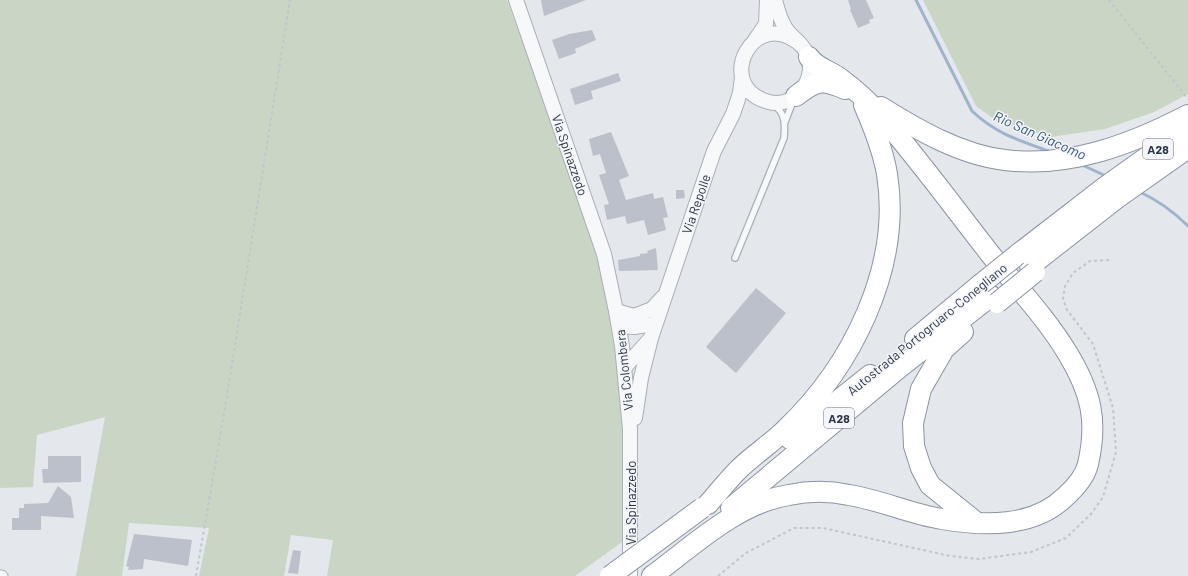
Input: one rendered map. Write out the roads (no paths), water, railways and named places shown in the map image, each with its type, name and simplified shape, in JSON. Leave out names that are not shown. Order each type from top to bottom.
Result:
[{"type":"highway","points":[[806,52],[812,62],[840,78],[860,94],[909,125],[934,138],[977,154],[1005,160],[1046,161],[1088,155],[1118,147],[1188,115]]},
{"type":"highway","points":[[652,576],[688,544],[732,517],[757,504],[788,495],[818,492],[850,494],[941,519],[977,523],[1011,523],[1056,506],[1073,489],[1086,470],[1092,448],[1094,424],[1090,402],[1082,379],[1067,352],[1022,293],[881,116],[860,94],[828,82],[810,84],[796,96]]},
{"type":"highway","points":[[705,506],[738,470],[787,429],[828,381],[853,343],[877,284],[883,263],[889,216],[887,174],[879,139],[860,94]]},
{"type":"highway","name":"Autostrada Portogruaro-Conegliano","points":[[637,576],[688,544],[1111,193],[1136,175],[1188,128]]},
{"type":"highway","name":"Autostrada Portogruaro-Conegliano","points":[[1136,175],[1188,148]]},
{"type":"highway","name":"Autostrada Portogruaro-Conegliano","points":[[1027,264],[1079,228],[1111,193]]},
{"type":"highway","points":[[977,523],[930,485],[920,468],[914,446],[913,423],[921,389],[944,349],[974,321],[990,294]]},
{"type":"highway","name":"Autostrada Portogruaro-Conegliano","points":[[610,576],[990,294]]},
{"type":"street","name":"Via Spinazzedo","points":[[516,0],[604,254],[616,311]]},
{"type":"street","name":"Via Repolle","points":[[630,429],[636,413],[641,378],[655,324],[714,151],[733,114],[740,93],[743,57],[747,48],[766,24],[767,0]]},
{"type":"street","points":[[775,0],[785,28],[806,52]]},
{"type":"street","points":[[733,114],[743,107],[757,103],[788,101],[804,88],[809,78],[810,68],[806,52],[796,40],[780,34],[764,35],[754,40]]},
{"type":"street","points":[[742,77],[752,94],[771,103]]},
{"type":"street","name":"Via Repolle","points":[[616,311],[634,316],[652,309],[664,297]]},
{"type":"street","name":"Via Colombera","points":[[616,311],[625,367],[630,429]]},
{"type":"street","points":[[619,326],[634,328],[655,324]]},
{"type":"street","name":"Via Repolle","points":[[625,367],[651,338]]},
{"type":"street","name":"Via Spinazzedo","points":[[630,429],[630,576]]},
{"type":"lane","points":[[735,258],[784,138],[785,122],[796,96]]},
{"type":"lane","points":[[771,103],[780,110],[785,122]]},
{"type":"waterway","name":"Rio San Giacomo","points":[[916,0],[972,111],[990,126],[1009,136],[1051,152]]},
{"type":"waterway","name":"Rio San Giacomo","points":[[1080,164],[1108,177]]},
{"type":"waterway","name":"Rio San Giacomo","points":[[1140,192],[1166,207],[1188,226]]}]
